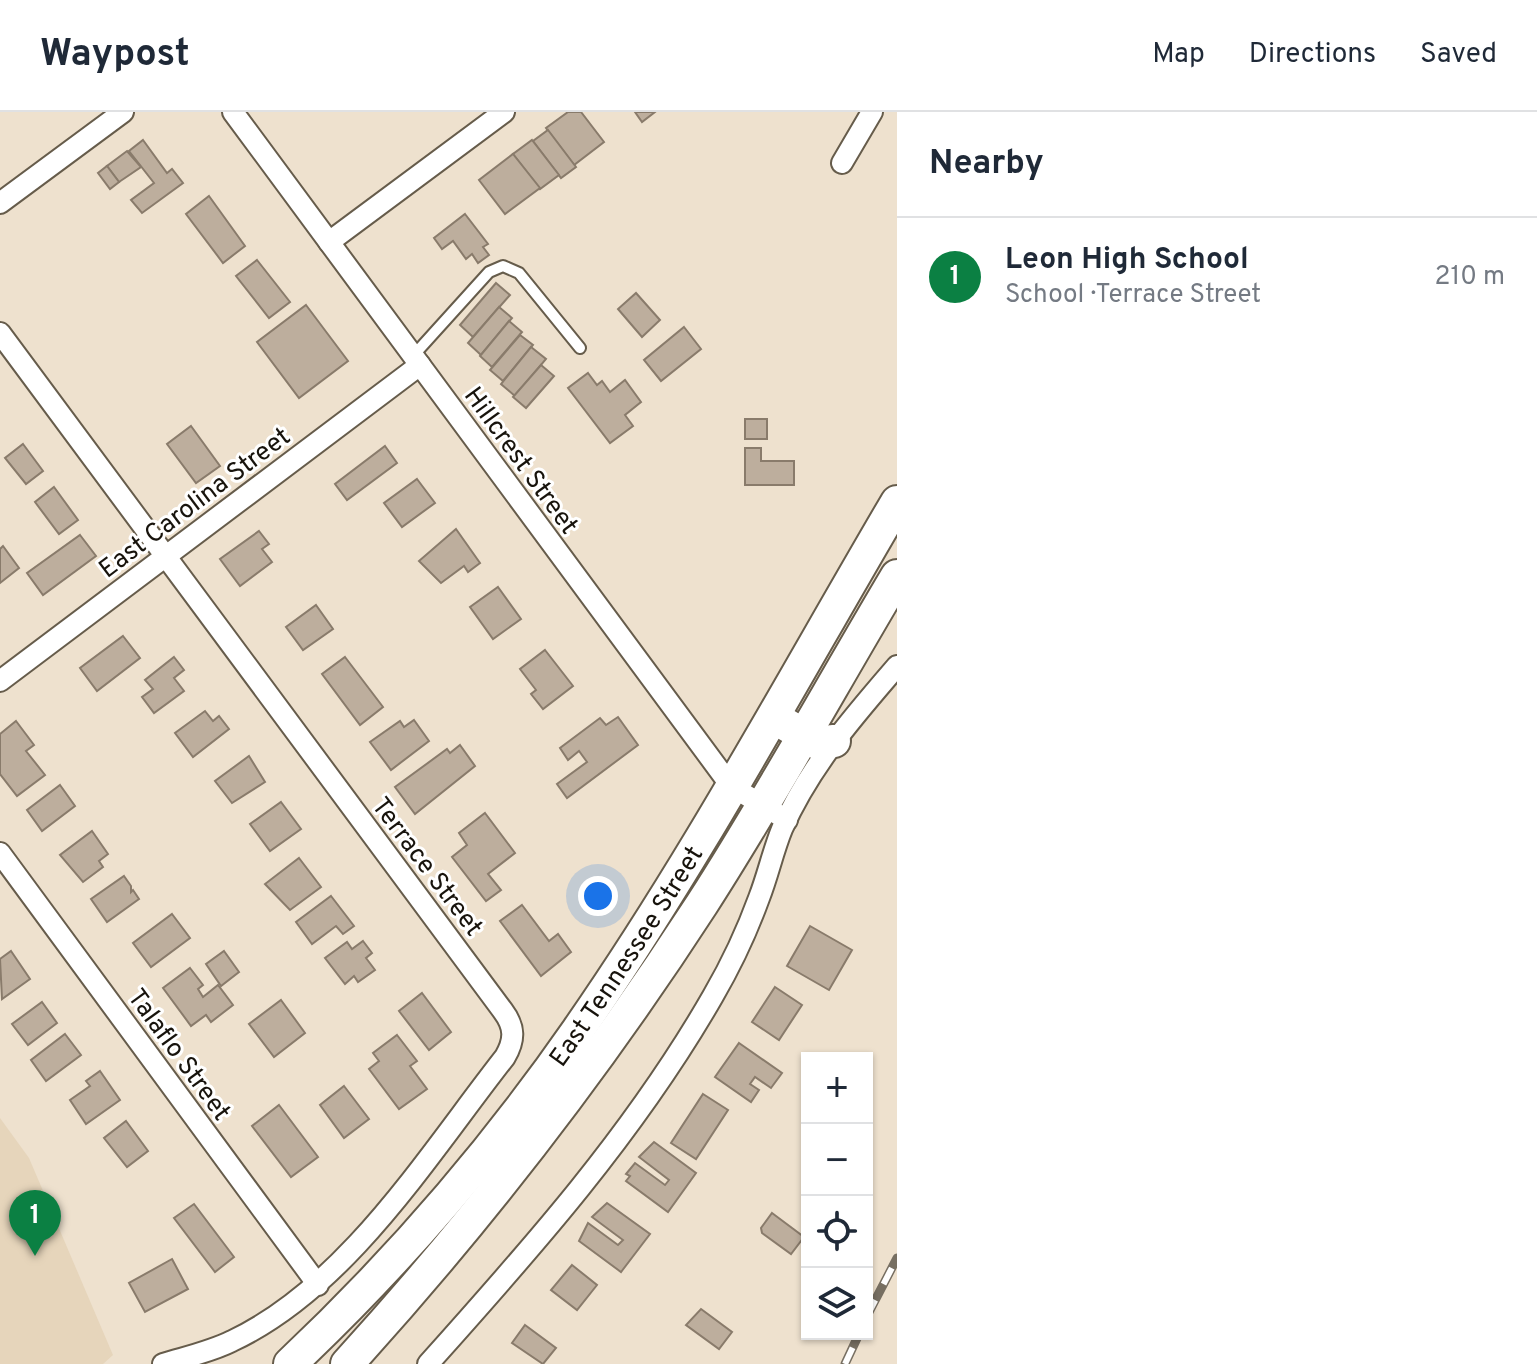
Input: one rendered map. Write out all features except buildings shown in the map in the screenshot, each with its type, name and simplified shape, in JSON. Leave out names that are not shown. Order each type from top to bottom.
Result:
[{"type":"main road","name":"East Tennessee Street","points":[[290,1364],[412,1240],[532,1093],[634,947],[897,502]]},
{"type":"main road","name":"East Tennessee Street","points":[[347,1364],[436,1262],[566,1097],[774,812],[818,738],[897,576]]},
{"type":"main road","points":[[771,716],[818,738]]},
{"type":"street","points":[[0,203],[123,112]]},
{"type":"street","name":"Hillcrest Street","points":[[233,112],[731,786],[774,812]]},
{"type":"street","points":[[329,242],[504,112]]},
{"type":"street","points":[[842,163],[872,112]]},
{"type":"street","name":"Terrace Street","points":[[0,333],[494,998],[513,1032],[512,1044],[505,1057],[353,1250],[318,1285],[234,1340],[163,1364]]},
{"type":"street","name":"East Carolina Street","points":[[0,681],[417,360]]},
{"type":"street","points":[[818,738],[896,667]]},
{"type":"street","name":"East Tennessee Street","points":[[428,1364],[532,1248],[658,1085],[735,953],[774,812]]},
{"type":"street","name":"Talaflo Street","points":[[0,853],[318,1285]]},
{"type":"lane","points":[[417,360],[489,272],[503,266],[519,273],[580,348]]},
{"type":"shaded area","points":[[0,1118],[29,1158],[113,1355],[103,1364],[0,1364]]},
{"type":"railway","points":[[873,1304],[897,1258]]},
{"type":"railway","points":[[845,1364],[856,1340]]},
{"type":"place","name":"Leon High School","points":[[35,1256]]}]
